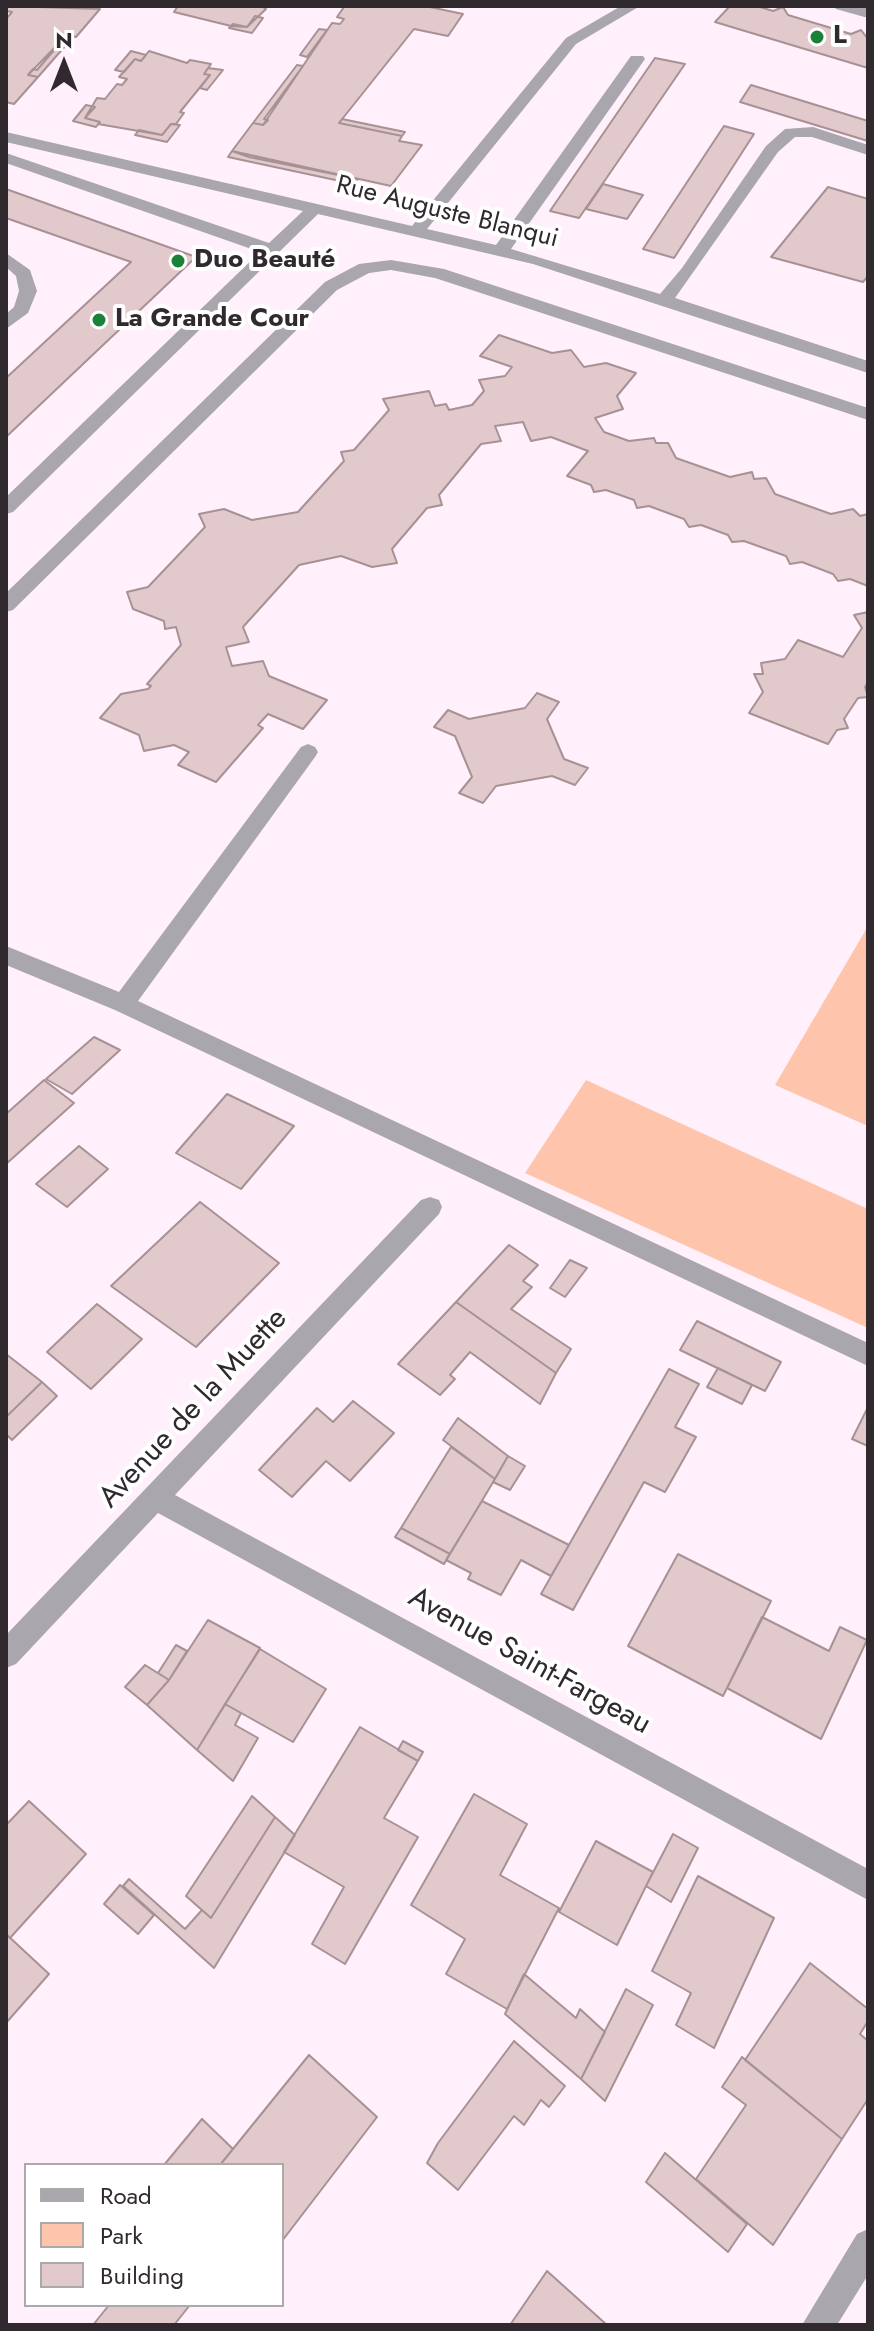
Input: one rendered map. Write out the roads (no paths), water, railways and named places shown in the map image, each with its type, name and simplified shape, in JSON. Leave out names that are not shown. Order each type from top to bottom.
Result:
[{"type":"street","points":[[417,230],[571,41],[632,6]]},
{"type":"street","points":[[841,6],[868,13]]},
{"type":"street","points":[[501,251],[637,59]]},
{"type":"street","points":[[663,301],[688,272],[772,149],[791,132],[813,132],[868,150]]},
{"type":"street","name":"Rue Auguste Blanqui","points":[[6,137],[501,251],[868,367]]},
{"type":"street","points":[[6,158],[272,250]]},
{"type":"street","points":[[6,508],[316,207]]},
{"type":"street","points":[[6,258],[24,274],[28,291],[22,309],[6,324]]},
{"type":"street","points":[[6,605],[331,286],[365,268],[391,265],[438,273],[868,414]]},
{"type":"street","points":[[123,1004],[308,752]]},
{"type":"street","points":[[6,955],[123,1004],[868,1355]]},
{"type":"street","name":"Avenue de la Muette","points":[[6,1655],[157,1499],[430,1207]]},
{"type":"street","name":"Avenue Saint-Fargeau","points":[[157,1499],[868,1885]]},
{"type":"street","points":[[818,2325],[868,2245]]},
{"type":"place","name":"L","points":[[817,37]]},
{"type":"place","name":"Duo Beauté","points":[[178,261]]},
{"type":"place","name":"La Grande Cour","points":[[99,320]]}]
